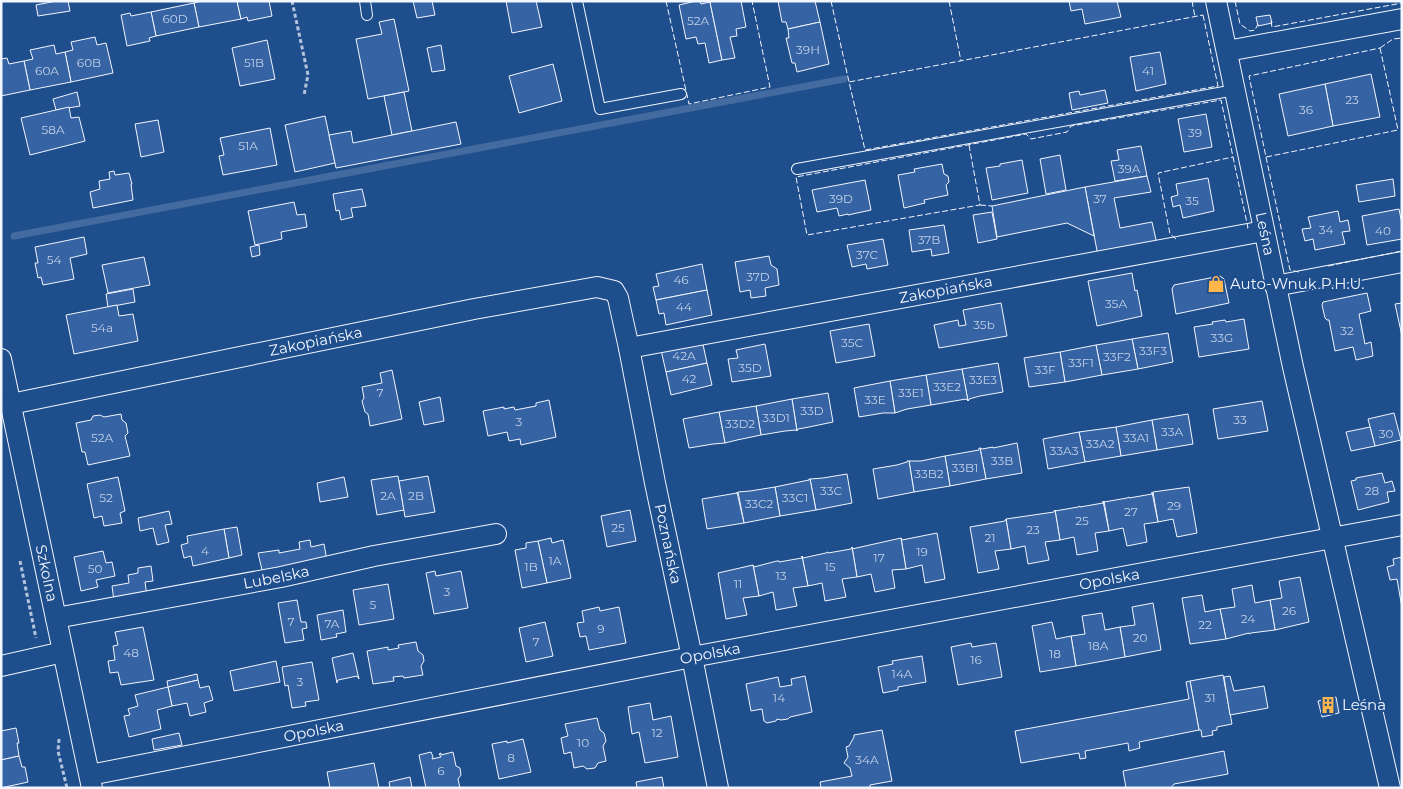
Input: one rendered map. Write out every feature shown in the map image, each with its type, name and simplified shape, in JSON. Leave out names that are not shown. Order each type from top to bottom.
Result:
[{"type":"street","name":"Leśna","points":[[1216,1],[1276,286],[1390,788]]},
{"type":"street","points":[[1227,51],[1402,19]]},
{"type":"street","name":"Zakopiańska","points":[[629,348],[1264,231]]},
{"type":"street","points":[[1276,286],[1402,262]]},
{"type":"street","name":"Zakopiańska","points":[[11,404],[474,309],[588,288],[598,287],[614,291],[618,298]]},
{"type":"street","name":"Poznańska","points":[[618,298],[654,483],[718,788]]},
{"type":"street","name":"Szkolna","points":[[1,359],[91,781]]},
{"type":"street","name":"Opolska","points":[[91,781],[692,657],[1402,525]]},
{"type":"street","name":"Lubelska","points":[[56,618],[281,577],[374,556],[496,534]]},
{"type":"street","points":[[1,666],[63,652]]},
{"type":"lane","points":[[365,1],[368,16]]},
{"type":"lane","points":[[577,1],[600,109],[681,94]]},
{"type":"lane","points":[[797,169],[1235,90]]},
{"type":"path","points":[[292,1],[308,75],[304,96]]},
{"type":"building","points":[[68,1],[70,11],[38,16],[36,5]]},
{"type":"building","points":[[201,1],[237,1],[241,19],[199,27],[194,3]]},
{"type":"building","points":[[237,1],[269,1],[272,16],[248,21],[247,17],[241,19]]},
{"type":"building","points":[[413,1],[432,1],[435,15],[417,18]]},
{"type":"building","points":[[506,1],[536,1],[542,27],[512,33]]},
{"type":"building","points":[[700,1],[701,4],[710,2],[722,60],[709,63],[705,43],[698,44],[696,37],[686,39],[679,5]]},
{"type":"building","points":[[741,1],[746,27],[736,29],[737,36],[730,37],[735,58],[722,60],[710,2]]},
{"type":"building","points":[[778,1],[815,1],[820,22],[788,29],[786,22],[782,22]]},
{"type":"building","points":[[1069,1],[1117,1],[1121,17],[1085,24],[1082,9],[1071,11]]},
{"type":"building","points":[[194,3],[199,27],[156,36],[151,12]]},
{"type":"building","points":[[151,12],[156,36],[149,38],[150,41],[127,46],[121,15],[130,13],[131,16]]},
{"type":"building","points":[[1270,15],[1272,23],[1258,26],[1256,17]]},
{"type":"building","points":[[394,19],[409,91],[368,99],[356,39],[382,34],[379,22]]},
{"type":"building","points":[[820,22],[829,64],[797,72],[795,63],[792,63],[786,38],[789,38],[788,29]]},
{"type":"building","points":[[95,37],[97,45],[106,43],[113,73],[71,82],[65,52],[73,50],[71,42]]},
{"type":"building","points":[[267,40],[275,79],[240,86],[232,48]]},
{"type":"building","points":[[54,45],[56,54],[65,52],[71,82],[30,90],[24,61],[33,59],[30,50]]},
{"type":"building","points":[[441,45],[445,70],[432,72],[427,48]]},
{"type":"building","points":[[1160,52],[1166,84],[1136,91],[1130,57]]},
{"type":"building","points":[[7,58],[9,64],[24,61],[30,90],[1,96],[1,59]]},
{"type":"building","points":[[553,64],[562,101],[519,113],[509,76]]},
{"type":"building","points":[[1371,74],[1380,117],[1333,126],[1325,84]]},
{"type":"building","points":[[1325,84],[1333,126],[1288,136],[1279,94]]},
{"type":"building","points":[[1105,90],[1108,103],[1072,110],[1069,93],[1079,91],[1080,95]]},
{"type":"building","points":[[77,92],[80,106],[56,110],[53,99]]},
{"type":"building","points":[[404,92],[412,131],[392,135],[384,96]]},
{"type":"building","points":[[69,107],[71,118],[79,117],[85,141],[30,155],[21,118]]},
{"type":"building","points":[[1206,114],[1212,147],[1184,152],[1178,119]]},
{"type":"building","points":[[325,116],[335,163],[295,172],[285,125]]},
{"type":"building","points":[[158,120],[164,152],[141,157],[135,124]]},
{"type":"building","points":[[456,122],[461,144],[336,168],[329,135],[351,131],[353,143]]},
{"type":"building","points":[[270,128],[277,165],[223,175],[219,156],[224,155],[220,138]]},
{"type":"building","points":[[1141,146],[1147,176],[1115,181],[1111,161],[1119,160],[1117,150]]},
{"type":"building","points":[[1060,155],[1066,190],[1046,194],[1040,159]]},
{"type":"building","points":[[1022,160],[1028,193],[992,200],[986,168]]},
{"type":"building","points":[[942,164],[944,174],[948,176],[949,182],[946,185],[948,195],[924,200],[925,203],[904,208],[898,175],[915,172],[914,169]]},
{"type":"building","points":[[114,171],[115,175],[129,173],[133,200],[93,208],[90,192],[100,189],[99,181],[110,179],[109,172]]},
{"type":"building","points":[[1147,176],[1151,192],[1114,198],[1120,228],[1152,222],[1157,244],[1098,256],[1085,187]]},
{"type":"building","points":[[1208,178],[1214,211],[1183,218],[1180,205],[1173,207],[1171,197],[1178,195],[1176,184]]},
{"type":"building","points":[[1393,179],[1395,196],[1359,202],[1356,185]]},
{"type":"building","points":[[865,180],[871,210],[839,216],[837,208],[817,212],[812,190]]},
{"type":"building","points":[[1085,187],[1094,236],[1067,223],[997,237],[992,206]]},
{"type":"building","points":[[362,189],[366,206],[351,208],[353,217],[341,220],[339,210],[336,211],[333,194]]},
{"type":"building","points":[[294,202],[297,215],[305,214],[307,227],[281,232],[282,239],[255,245],[248,211]]},
{"type":"building","points":[[1399,209],[1402,239],[1367,245],[1362,216]]},
{"type":"building","points":[[1338,211],[1340,222],[1348,220],[1350,231],[1342,232],[1345,244],[1315,250],[1313,239],[1305,241],[1302,229],[1311,228],[1308,217]]},
{"type":"building","points":[[992,212],[997,239],[978,243],[973,215]]},
{"type":"building","points":[[944,225],[949,253],[932,256],[931,249],[912,252],[909,230]]},
{"type":"building","points":[[84,237],[87,254],[70,258],[74,279],[43,285],[41,277],[38,278],[35,263],[38,263],[35,247]]},
{"type":"building","points":[[883,239],[888,265],[867,269],[866,264],[852,267],[847,245]]},
{"type":"building","points":[[259,245],[260,255],[252,257],[250,247]]},
{"type":"building","points":[[769,256],[771,265],[777,269],[779,285],[765,288],[766,296],[751,298],[750,290],[740,292],[735,262]]},
{"type":"building","points":[[144,257],[150,285],[108,293],[102,265]]},
{"type":"building","points":[[702,264],[707,290],[656,300],[653,287],[659,286],[656,274]]},
{"type":"building","points":[[1132,273],[1142,316],[1097,326],[1088,281]]},
{"type":"building","points":[[1220,276],[1224,279],[1229,303],[1176,314],[1172,289],[1174,285]]},
{"type":"building","points":[[133,289],[135,302],[108,307],[106,294]]},
{"type":"building","points":[[707,290],[712,315],[666,325],[664,313],[659,314],[656,300]]},
{"type":"building","points":[[1367,293],[1371,311],[1359,314],[1365,344],[1371,342],[1373,356],[1356,360],[1353,347],[1335,351],[1329,320],[1325,318],[1322,305],[1323,302]]},
{"type":"building","points":[[1001,303],[1007,336],[939,348],[934,325],[958,320],[959,326],[966,325],[963,310]]},
{"type":"building","points":[[1402,303],[1402,336],[1395,304]]},
{"type":"building","points":[[117,305],[119,316],[133,314],[138,341],[74,354],[66,315]]},
{"type":"building","points":[[1244,319],[1249,349],[1199,357],[1194,327],[1213,324],[1212,322]]},
{"type":"building","points":[[869,324],[875,356],[836,363],[830,331]]},
{"type":"building","points":[[1168,333],[1173,362],[1138,369],[1132,339]]},
{"type":"building","points":[[1132,339],[1138,369],[1102,375],[1096,345]]},
{"type":"building","points":[[702,340],[707,363],[666,372],[661,350]]},
{"type":"building","points":[[765,344],[771,376],[732,382],[728,359],[738,358],[736,350]]},
{"type":"building","points":[[1096,345],[1102,375],[1065,382],[1060,352]]},
{"type":"building","points":[[1060,352],[1065,382],[1029,387],[1024,358]]},
{"type":"building","points":[[707,363],[712,385],[671,395],[666,372]]},
{"type":"building","points":[[998,363],[1003,392],[980,396],[968,401],[962,369]]},
{"type":"building","points":[[962,369],[968,401],[966,399],[931,405],[926,375]]},
{"type":"building","points":[[392,370],[402,419],[370,426],[368,414],[365,412],[362,401],[364,398],[362,387],[382,383],[380,373]]},
{"type":"building","points":[[926,375],[931,405],[895,413],[890,381]]},
{"type":"building","points":[[890,381],[895,413],[859,417],[854,388]]},
{"type":"building","points":[[828,393],[833,422],[798,429],[797,431],[792,399]]},
{"type":"building","points":[[440,397],[444,421],[424,425],[419,402]]},
{"type":"building","points":[[792,399],[797,431],[761,435],[756,406]]},
{"type":"building","points":[[549,400],[556,437],[521,445],[520,439],[509,441],[507,432],[488,436],[483,411],[504,407],[504,409],[514,407],[515,410],[536,406],[536,403]]},
{"type":"building","points":[[1262,401],[1268,431],[1218,439],[1213,409]]},
{"type":"building","points":[[756,406],[761,435],[725,443],[719,412]]},
{"type":"building","points":[[719,412],[725,443],[689,448],[683,419]]},
{"type":"building","points":[[1394,413],[1401,440],[1375,446],[1368,419]]},
{"type":"building","points":[[121,414],[122,420],[126,423],[128,433],[125,436],[130,456],[88,465],[85,452],[82,452],[76,423],[91,420],[93,416],[100,415],[104,417]]},
{"type":"building","points":[[1188,414],[1193,444],[1157,450],[1152,420]]},
{"type":"building","points":[[1152,420],[1157,450],[1121,456],[1116,427]]},
{"type":"building","points":[[1116,427],[1121,456],[1085,462],[1079,432]]},
{"type":"building","points":[[1370,427],[1375,446],[1351,451],[1346,432]]},
{"type":"building","points":[[1079,432],[1085,462],[1048,469],[1043,439]]},
{"type":"building","points":[[1017,443],[1022,473],[986,479],[980,448],[993,448]]},
{"type":"building","points":[[979,448],[986,479],[950,486],[945,456],[979,450]]},
{"type":"building","points":[[945,456],[950,486],[914,492],[909,461],[921,461]]},
{"type":"building","points":[[909,461],[914,492],[878,499],[873,469],[897,465]]},
{"type":"building","points":[[1382,473],[1385,483],[1392,481],[1395,491],[1387,492],[1389,502],[1358,510],[1351,481],[1356,480],[1356,478]]},
{"type":"building","points":[[847,474],[852,503],[816,510],[810,479]]},
{"type":"building","points":[[398,476],[404,510],[377,515],[371,480]]},
{"type":"building","points":[[428,476],[435,512],[405,517],[399,481]]},
{"type":"building","points":[[118,477],[125,511],[120,513],[122,523],[104,526],[102,516],[94,518],[87,484]]},
{"type":"building","points":[[344,477],[348,497],[320,502],[317,483]]},
{"type":"building","points":[[809,479],[816,510],[780,516],[775,487]]},
{"type":"building","points":[[775,487],[780,516],[744,523],[738,492]]},
{"type":"building","points":[[1189,487],[1197,533],[1177,537],[1173,519],[1158,522],[1153,492]]},
{"type":"building","points":[[737,492],[744,523],[707,529],[702,499]]},
{"type":"building","points":[[1152,492],[1158,522],[1144,524],[1147,542],[1127,546],[1123,528],[1109,531],[1104,502],[1152,494]]},
{"type":"building","points":[[1103,501],[1109,531],[1095,533],[1098,551],[1077,555],[1074,537],[1060,540],[1055,511],[1103,503]]},
{"type":"building","points":[[630,510],[636,541],[607,547],[601,516]]},
{"type":"building","points":[[1055,510],[1060,540],[1045,542],[1049,560],[1028,564],[1025,546],[1011,549],[1006,519],[1054,512]]},
{"type":"building","points":[[169,511],[172,524],[165,525],[169,542],[157,545],[153,528],[140,531],[138,518]]},
{"type":"building","points":[[1006,519],[1011,549],[995,551],[999,569],[978,573],[970,527],[1005,521]]},
{"type":"building","points":[[237,527],[242,555],[229,558],[224,529]]},
{"type":"building","points":[[224,529],[229,558],[193,566],[191,556],[184,558],[181,545],[188,543],[187,536]]},
{"type":"building","points":[[937,533],[945,579],[925,583],[922,565],[906,569],[901,538],[902,540]]},
{"type":"building","points":[[551,538],[552,543],[563,540],[571,578],[547,583],[538,541]]},
{"type":"building","points":[[901,538],[906,569],[892,570],[895,588],[875,592],[871,574],[857,577],[852,549]]},
{"type":"building","points":[[310,540],[311,547],[324,544],[327,561],[263,574],[258,553],[279,550],[279,553],[300,549],[299,542]]},
{"type":"building","points":[[538,541],[547,583],[522,588],[515,550],[526,548],[526,543]]},
{"type":"building","points":[[852,547],[857,577],[842,579],[846,597],[825,601],[822,583],[808,586],[802,556],[803,558],[851,549]]},
{"type":"building","points":[[103,551],[106,563],[112,562],[115,576],[96,580],[98,587],[81,591],[74,557]]},
{"type":"building","points":[[802,556],[808,586],[793,588],[797,606],[776,610],[773,592],[759,596],[753,565],[754,567],[777,561],[802,558]]},
{"type":"building","points":[[1402,557],[1402,608],[1397,579],[1390,580],[1387,567],[1394,565],[1393,559]]},
{"type":"building","points":[[753,565],[759,596],[743,598],[747,615],[726,619],[718,573]]},
{"type":"building","points":[[151,566],[153,581],[145,582],[147,596],[114,601],[112,586],[129,583],[128,575],[138,573],[138,568]]},
{"type":"building","points":[[435,571],[436,576],[461,571],[468,608],[434,614],[426,573]]},
{"type":"building","points":[[1300,577],[1309,622],[1275,630],[1270,600],[1282,598],[1279,581]]},
{"type":"building","points":[[388,584],[394,619],[359,625],[353,590]]},
{"type":"building","points":[[1252,585],[1255,603],[1270,600],[1275,630],[1249,633],[1226,639],[1220,609],[1235,607],[1232,589]]},
{"type":"building","points":[[1202,595],[1205,612],[1220,609],[1226,639],[1190,644],[1182,598]]},
{"type":"building","points":[[297,600],[301,622],[306,622],[307,628],[302,629],[304,640],[285,643],[278,603]]},
{"type":"building","points":[[1153,603],[1161,650],[1125,657],[1120,627],[1135,625],[1132,607]]},
{"type":"building","points":[[599,607],[600,611],[619,607],[626,643],[589,650],[586,636],[580,637],[577,623],[584,622],[582,611]]},
{"type":"building","points":[[343,610],[346,632],[336,634],[337,637],[321,640],[317,615]]},
{"type":"building","points":[[1102,613],[1105,630],[1120,627],[1125,657],[1076,666],[1071,636],[1085,634],[1082,616]]},
{"type":"building","points":[[545,622],[553,656],[526,662],[519,628]]},
{"type":"building","points":[[1052,622],[1056,639],[1071,636],[1076,666],[1040,672],[1032,626]]},
{"type":"building","points":[[143,627],[154,680],[121,685],[118,672],[110,673],[108,661],[115,660],[113,646],[118,645],[115,632]]},
{"type":"building","points":[[416,642],[418,651],[423,655],[424,661],[421,666],[423,675],[404,678],[403,676],[393,677],[394,681],[373,684],[367,651],[388,647],[388,650],[399,648],[398,645]]},
{"type":"building","points":[[971,643],[972,647],[996,643],[1002,677],[958,685],[951,647]]},
{"type":"building","points":[[353,653],[359,679],[357,676],[338,680],[337,683],[332,658]]},
{"type":"building","points":[[922,656],[926,682],[898,687],[898,690],[883,693],[878,667],[893,664],[892,661]]},
{"type":"building","points":[[276,661],[280,682],[234,691],[230,671]]},
{"type":"building","points":[[312,662],[319,700],[305,702],[306,706],[292,708],[288,685],[285,686],[282,667]]},
{"type":"building","points":[[197,674],[198,680],[168,687],[167,681]]},
{"type":"building","points":[[1223,675],[1232,724],[1217,727],[1217,730],[1212,731],[1213,735],[1202,737],[1190,681]]},
{"type":"building","points":[[805,676],[812,712],[788,719],[777,719],[767,723],[764,721],[762,709],[751,711],[746,684],[778,677],[780,687],[792,685],[791,679]]},
{"type":"building","points":[[1230,676],[1234,691],[1264,686],[1268,708],[1230,715],[1224,677]]},
{"type":"building","points":[[198,680],[200,688],[209,686],[213,700],[204,703],[206,712],[190,716],[187,703],[172,706],[168,687]]},
{"type":"building","points":[[1190,681],[1199,730],[1139,742],[1140,748],[1129,751],[1128,743],[1085,751],[1086,758],[1080,759],[1079,753],[1021,763],[1015,731],[1189,699],[1186,682]]},
{"type":"building","points":[[168,687],[172,706],[157,710],[161,729],[129,737],[124,716],[130,715],[128,709],[138,706],[135,695]]},
{"type":"building","name":"Leśna","points":[[1336,697],[1339,713],[1322,717],[1318,701]]},
{"type":"building","points":[[650,703],[653,720],[671,716],[678,757],[645,763],[639,732],[632,734],[628,707]]},
{"type":"building","points":[[597,718],[600,730],[604,733],[606,741],[603,746],[606,761],[598,763],[595,768],[587,769],[583,766],[574,768],[571,752],[564,754],[561,738],[568,736],[565,724]]},
{"type":"building","points":[[16,728],[19,756],[1,760],[1,731]]},
{"type":"building","points":[[882,730],[892,781],[870,785],[870,788],[821,788],[820,782],[852,776],[850,768],[844,763],[848,757],[846,747],[849,746],[854,735]]},
{"type":"building","points":[[179,733],[182,745],[154,750],[152,739]]},
{"type":"building","points":[[523,739],[531,772],[499,779],[492,744]]},
{"type":"building","points":[[1224,751],[1228,774],[1174,784],[1171,788],[1126,788],[1123,771]]},
{"type":"building","points":[[431,752],[432,759],[441,757],[439,754],[441,753],[441,755],[453,752],[456,766],[460,768],[461,775],[458,779],[460,788],[426,788],[419,755]]},
{"type":"building","points":[[19,756],[22,767],[25,767],[28,782],[1,788],[1,760]]},
{"type":"building","points":[[374,763],[379,788],[330,788],[327,772]]},
{"type":"building","points":[[410,777],[412,788],[390,788],[389,782]]},
{"type":"building","points":[[662,777],[664,788],[637,788],[636,782]]},
{"type":"waterway","points":[[14,236],[844,79]]},
{"type":"fence","points":[[666,1],[689,104],[770,87],[752,1]]},
{"type":"fence","points":[[831,1],[849,82]]},
{"type":"fence","points":[[949,1],[961,61]]},
{"type":"fence","points":[[1192,1],[1195,17]]},
{"type":"fence","points":[[1235,1],[1240,24],[1250,31],[1255,30],[1258,24]]},
{"type":"fence","points":[[1271,21],[1272,27],[1402,3]]},
{"type":"fence","points":[[1203,15],[1218,86],[865,150],[849,82],[1203,15]]},
{"type":"fence","points":[[1380,48],[1393,39],[1402,38]]},
{"type":"fence","points":[[1380,48],[1398,130],[1266,157],[1249,76],[1380,48]]},
{"type":"fence","points":[[969,145],[980,205],[807,235],[796,177],[1026,134],[1031,139],[1067,132],[1071,126],[1221,100],[1247,228]]},
{"type":"fence","points":[[1176,239],[1170,234],[1158,173],[1233,157]]},
{"type":"fence","points":[[1266,157],[1290,270],[1299,272]]},
{"type":"fence","points":[[980,205],[992,206]]},
{"type":"fence","points":[[1328,266],[1402,251]]},
{"type":"place","name":"Auto-Wnuk P.H.U.","points":[[1216,284]]},
{"type":"place","name":"Leśna","points":[[1328,705]]}]
